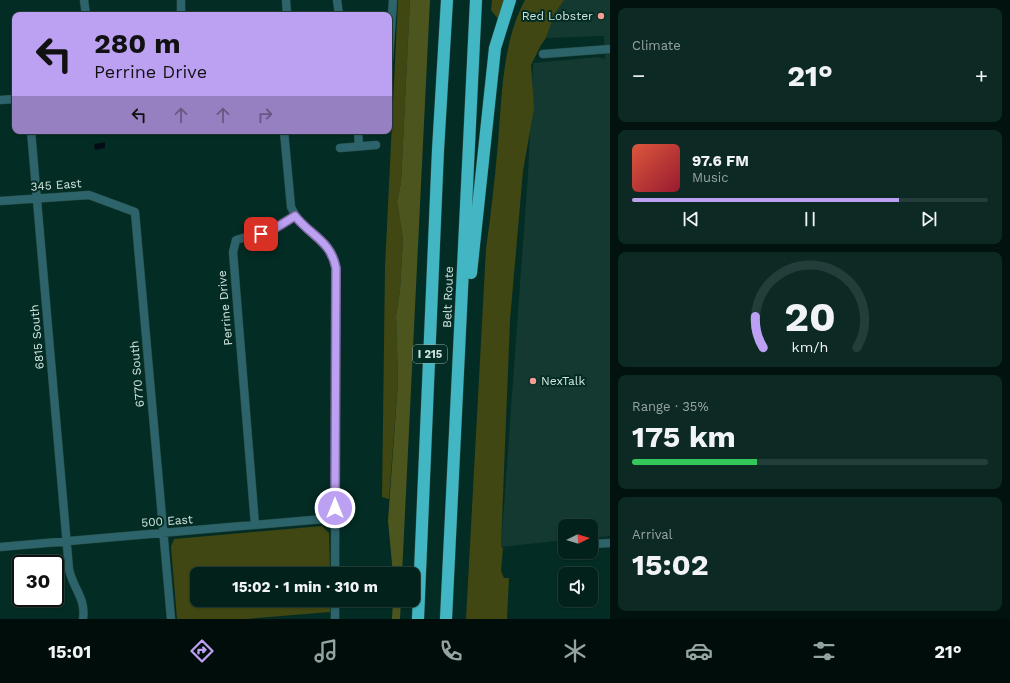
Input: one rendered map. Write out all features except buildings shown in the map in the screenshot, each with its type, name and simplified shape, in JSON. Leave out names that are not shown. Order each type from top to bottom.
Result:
[{"type":"highway","name":"Belt Route","points":[[418,619],[438,158],[447,0]]},
{"type":"highway","name":"Belt Route","points":[[446,619],[459,383],[476,0]]},
{"type":"highway","points":[[459,383],[495,48],[510,0]]},
{"type":"street","points":[[84,0],[86,12]]},
{"type":"street","points":[[181,0],[181,12]]},
{"type":"street","points":[[286,0],[287,12]]},
{"type":"street","points":[[337,0],[339,12]]},
{"type":"street","points":[[392,15],[393,0]]},
{"type":"street","points":[[543,54],[610,49]]},
{"type":"street","points":[[0,100],[12,99]]},
{"type":"street","name":"6815 South","points":[[31,134],[70,575],[83,602],[83,619]]},
{"type":"street","points":[[284,134],[289,194],[295,216],[304,227],[328,246],[334,258],[336,268],[335,567]]},
{"type":"street","points":[[358,134],[359,146]]},
{"type":"street","points":[[340,148],[376,145]]},
{"type":"street","name":"345 East","points":[[0,201],[89,195],[135,212]]},
{"type":"street","name":"6770 South","points":[[135,212],[171,619]]},
{"type":"street","name":"Perrine Drive","points":[[255,525],[233,252],[236,240],[274,229],[295,216]]},
{"type":"street","name":"500 East","points":[[0,547],[335,518]]},
{"type":"street","points":[[598,543],[610,542]]},
{"type":"street","points":[[335,607],[335,619]]},
{"type":"shaded area","points":[[564,0],[610,0],[610,536],[598,537],[598,519],[558,519],[558,541],[501,547],[528,174],[533,63],[598,57],[605,59],[604,36],[546,38],[554,15]]},
{"type":"shaded area","points":[[105,142],[105,148],[95,150],[94,144]]},
{"type":"green space","points":[[398,0],[410,0],[401,183],[397,201],[403,239],[400,290],[396,316],[398,382],[389,499],[382,497],[385,267]]},
{"type":"green space","points":[[410,0],[430,0],[402,567],[392,567],[388,521],[398,382],[396,316],[400,290],[403,239],[397,201],[401,183]]},
{"type":"green space","points":[[492,0],[505,0],[498,19],[491,10]]},
{"type":"green space","points":[[525,0],[564,0],[554,15],[546,38],[531,65],[534,108],[523,171],[510,320],[501,547],[503,548],[501,571],[504,578],[509,578],[507,619],[466,619],[486,249],[496,169],[504,70],[507,51],[517,17]]},
{"type":"green space","points":[[322,526],[329,533],[330,567],[190,567],[190,607],[330,607],[330,612],[246,619],[177,619],[171,547],[174,539]]},
{"type":"green space","points":[[393,607],[401,607],[400,619],[392,619]]},
{"type":"place","name":"Red Lobster","points":[[601,16]]},
{"type":"place","name":"NexTalk","points":[[533,381]]},
{"type":"route","points":[[261,234],[274,229],[295,216],[304,227],[328,246],[334,258],[336,268],[335,508]]}]
